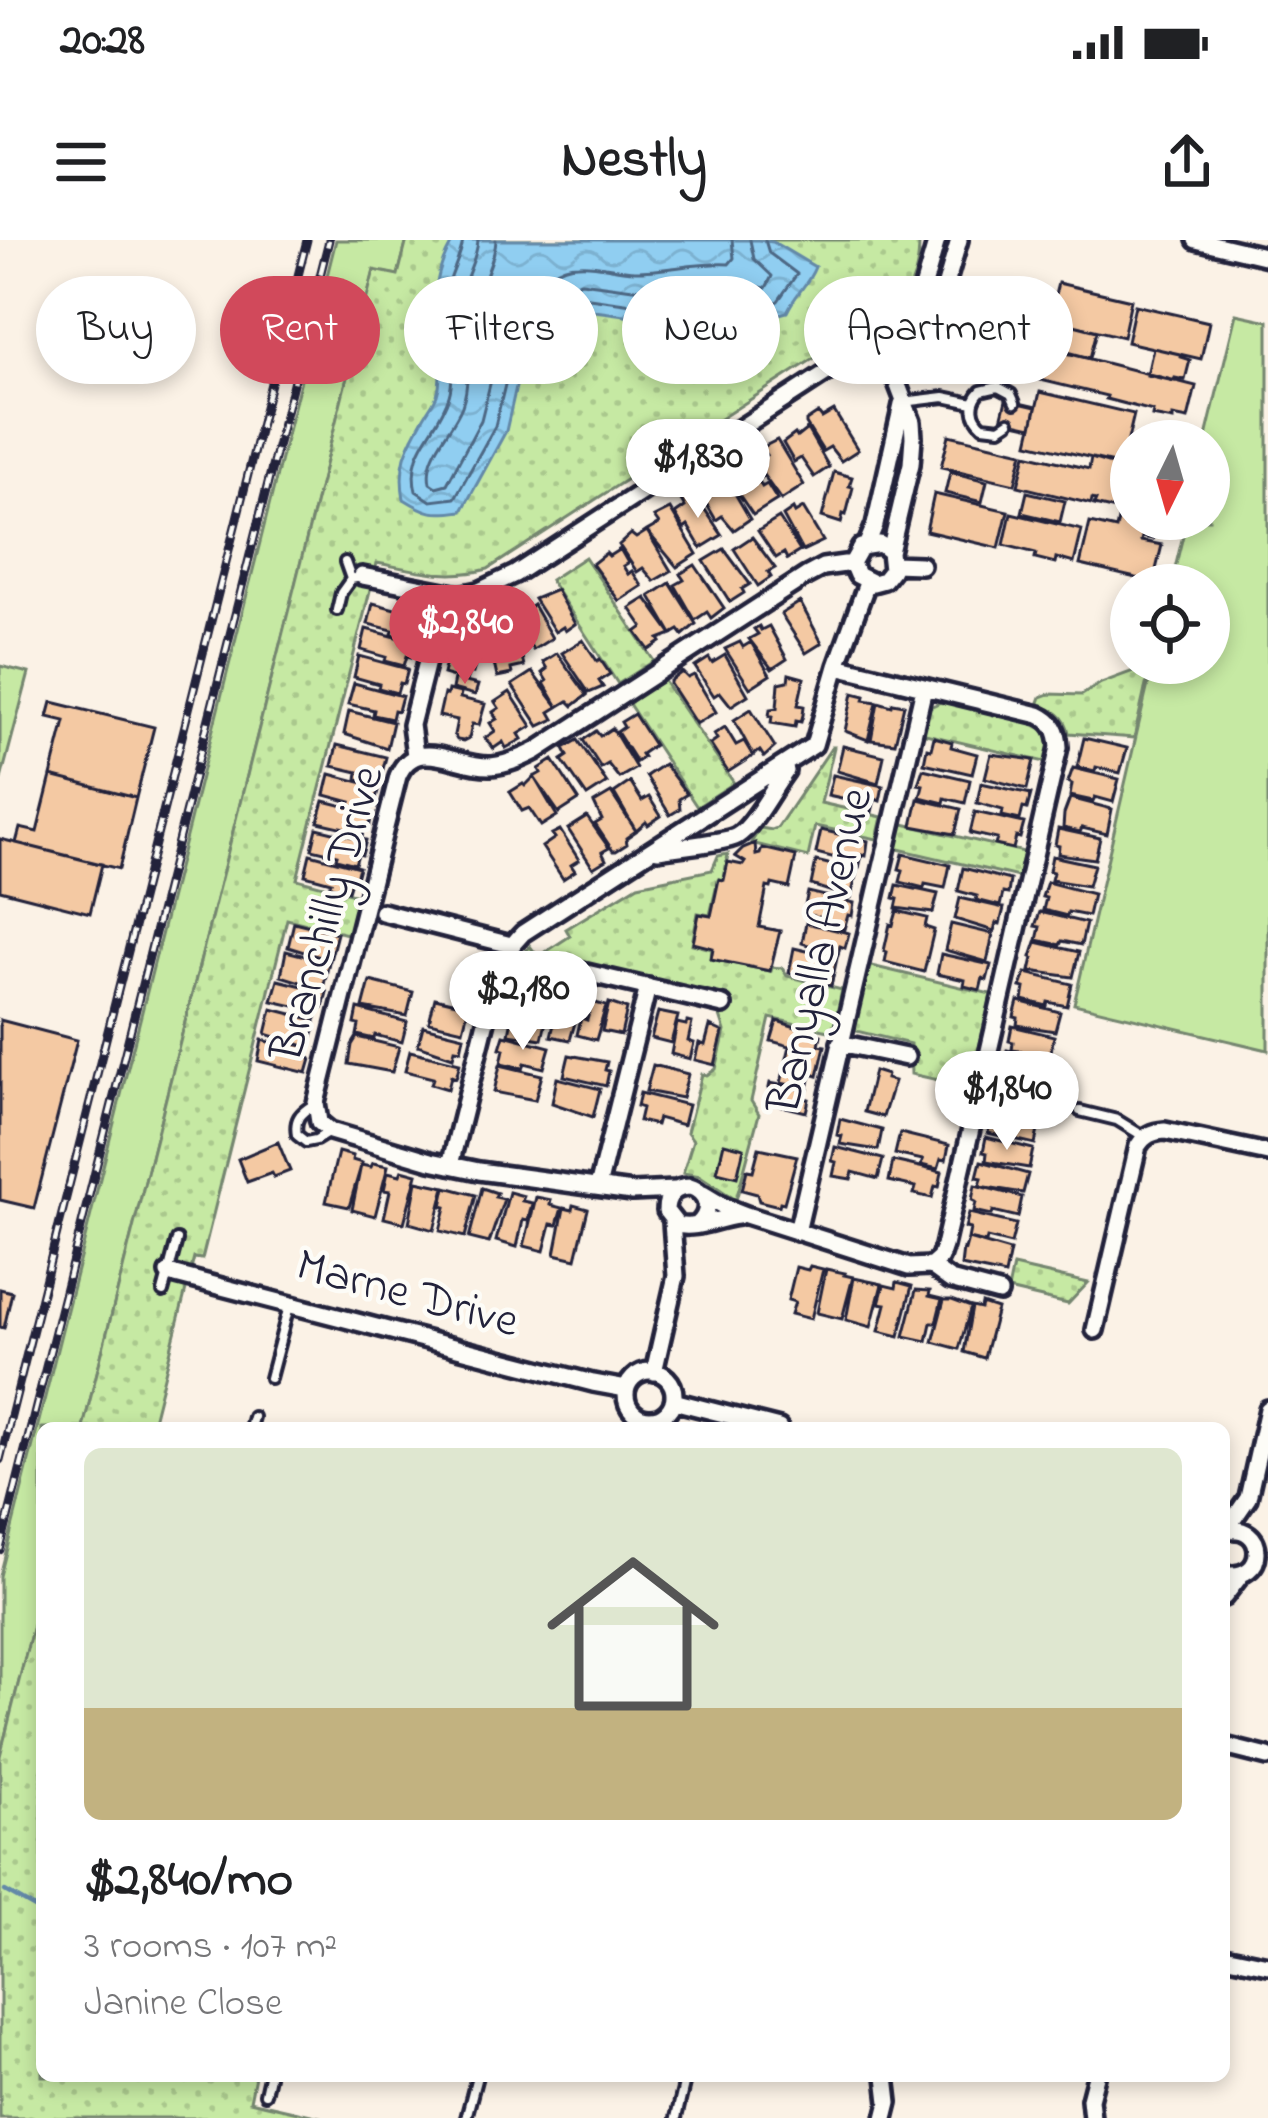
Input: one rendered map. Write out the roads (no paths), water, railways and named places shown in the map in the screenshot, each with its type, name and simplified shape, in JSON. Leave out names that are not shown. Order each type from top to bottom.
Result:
[{"type":"street","points":[[927,276],[937,240]]},
{"type":"street","points":[[949,276],[959,240]]},
{"type":"street","points":[[1196,240],[1268,257]]},
{"type":"street","points":[[357,578],[460,595],[496,584],[807,384]]},
{"type":"street","points":[[897,384],[913,437],[891,558],[884,580],[867,583],[857,575],[853,563],[856,551],[867,544],[880,544],[891,558],[921,565]]},
{"type":"street","points":[[867,544],[902,402]]},
{"type":"street","name":"Branchilly Drive","points":[[675,1190],[632,1192],[450,1166],[330,1132],[319,1122],[316,1103],[398,776],[404,762],[416,755],[472,765],[516,761],[806,575],[853,563]]},
{"type":"street","points":[[450,1166],[497,977],[511,945],[814,745],[867,583]]},
{"type":"street","points":[[416,755],[411,725],[436,626]]},
{"type":"street","points":[[676,1276],[668,1199],[675,1190],[690,1186],[746,1216],[909,1267],[931,1266],[944,1246],[1059,747],[1058,733],[1039,715],[837,666]]},
{"type":"street","name":"Banyalla Avenue","points":[[796,1232],[924,688]]},
{"type":"street","points":[[650,852],[725,841],[746,829],[795,759]]},
{"type":"street","points":[[699,820],[699,833],[713,840]]},
{"type":"street","points":[[382,913],[511,945]]},
{"type":"street","points":[[565,968],[723,1005]]},
{"type":"street","points":[[598,1186],[648,987]]},
{"type":"street","points":[[840,1043],[898,1050]]},
{"type":"street","points":[[1095,1330],[1138,1146],[1144,1137],[1165,1131],[1268,1153]]},
{"type":"street","name":"Branchilly Drive","points":[[632,1192],[670,1219]]},
{"type":"street","points":[[654,1372],[676,1276],[707,1207],[703,1194]]},
{"type":"street","points":[[670,1219],[682,1227],[746,1216]]},
{"type":"street","points":[[931,1266],[950,1280],[998,1293]]},
{"type":"street","name":"Marne Drive","points":[[169,1273],[626,1389]]},
{"type":"street","points":[[643,1422],[632,1411],[626,1389],[634,1377],[654,1372],[667,1379],[673,1401],[666,1413],[646,1422]]},
{"type":"street","points":[[673,1401],[755,1422]]},
{"type":"street","points":[[1232,1575],[1263,1558],[1254,1538],[1248,1498],[1268,1409]]},
{"type":"street","points":[[1230,1524],[1248,1498]]},
{"type":"street","points":[[1230,1530],[1241,1529],[1254,1538]]},
{"type":"street","points":[[1230,1748],[1268,1757]]},
{"type":"street","points":[[1230,1957],[1266,1966]]},
{"type":"street","points":[[885,2118],[888,2082]]},
{"type":"street","points":[[1092,2118],[1094,2082]]},
{"type":"lane","points":[[1010,422],[1000,428],[983,426],[973,404],[981,391],[998,387],[1011,394],[1015,403]]},
{"type":"lane","points":[[902,402],[944,397],[973,404]]},
{"type":"lane","points":[[337,610],[341,593],[357,578],[345,562]]},
{"type":"lane","points":[[316,1103],[301,1113],[295,1124],[297,1135],[306,1142],[330,1132]]},
{"type":"lane","points":[[1080,1111],[1117,1120],[1144,1137]]},
{"type":"lane","points":[[163,1292],[177,1240]]},
{"type":"lane","points":[[270,1378],[289,1304]]},
{"type":"lane","points":[[265,2094],[268,2082]]},
{"type":"lane","points":[[466,2118],[475,2082]]},
{"type":"lane","points":[[676,2118],[685,2082]]},
{"type":"water","points":[[454,240],[758,240],[773,242],[815,267],[810,276],[804,276],[804,286],[787,312],[780,314],[780,276],[622,276],[622,315],[598,312],[598,276],[439,276]]},
{"type":"water","points":[[439,384],[517,384],[506,431],[462,511],[438,513],[404,499],[402,476],[408,449]]},
{"type":"waterway","points":[[5,1891],[36,1909]]},
{"type":"railway","points":[[0,1460],[307,240]]},
{"type":"railway","points":[[0,1550],[329,240]]}]
